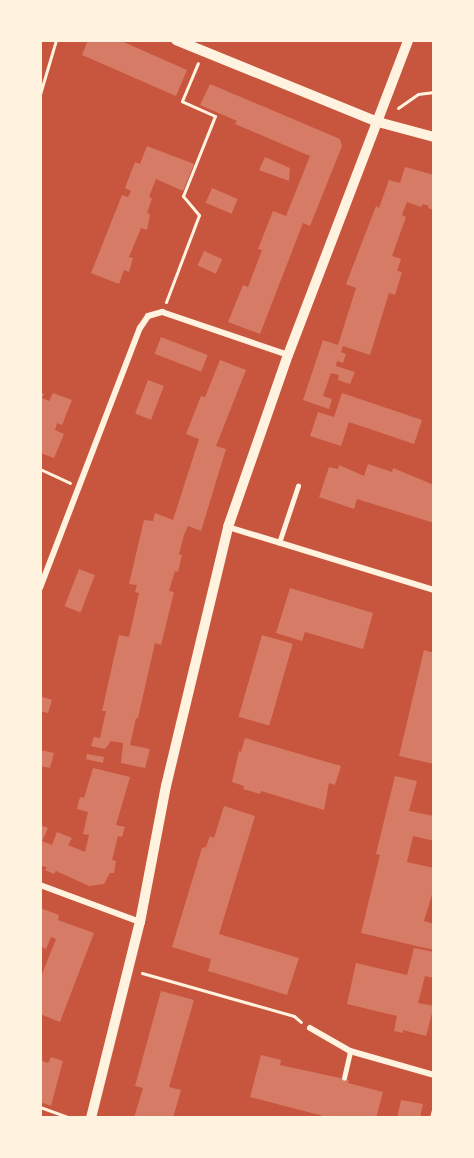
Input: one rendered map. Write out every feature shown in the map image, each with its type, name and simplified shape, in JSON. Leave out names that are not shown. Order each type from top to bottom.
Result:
[{"type":"street","points":[[176,40],[378,122],[434,137]]},
{"type":"street","points":[[91,1118],[140,922],[166,786],[228,527],[288,355],[408,40]]},
{"type":"street","points":[[40,588],[140,328],[148,316],[162,312],[288,355]]},
{"type":"street","points":[[228,527],[434,590]]},
{"type":"street","points":[[40,885],[140,922]]},
{"type":"street","points":[[310,1028],[350,1051],[434,1075]]},
{"type":"lane","points":[[279,543],[298,486]]},
{"type":"lane","points":[[344,1078],[350,1051]]},
{"type":"lane","points":[[432,1118],[434,1110]]},
{"type":"path","points":[[40,94],[56,40]]},
{"type":"path","points":[[162,312],[199,215],[183,196],[214,116],[182,101],[203,52]]},
{"type":"path","points":[[418,94],[434,92]]},
{"type":"path","points":[[40,469],[80,487]]},
{"type":"path","points":[[127,971],[158,976],[294,1016],[310,1028]]},
{"type":"path","points":[[40,1107],[70,1118]]},
{"type":"building","points":[[88,40],[119,40],[187,70],[176,96],[82,55]]},
{"type":"building","points":[[210,84],[340,139],[342,146],[310,226],[303,223],[260,334],[228,322],[243,285],[248,287],[262,250],[258,249],[273,211],[286,216],[310,156],[235,124],[237,121],[200,105]]},
{"type":"building","points":[[147,146],[194,164],[183,191],[156,179],[149,197],[152,198],[147,213],[150,214],[147,230],[141,228],[129,257],[133,258],[129,272],[124,270],[119,284],[91,273],[122,195],[128,197],[131,191],[125,188],[135,162],[140,164]]},
{"type":"building","points":[[265,157],[290,168],[289,181],[259,170]]},
{"type":"building","points":[[405,167],[434,175],[434,210],[423,204],[421,207],[407,202],[402,215],[406,217],[392,256],[401,259],[397,271],[402,272],[395,295],[389,293],[370,355],[343,346],[341,352],[346,354],[343,363],[337,361],[336,366],[355,372],[350,384],[338,380],[339,375],[331,373],[323,396],[332,399],[329,409],[303,400],[323,340],[338,345],[356,288],[346,284],[376,206],[379,208],[389,180],[400,183]]},
{"type":"building","points":[[212,188],[238,199],[232,214],[206,203]]},
{"type":"building","points":[[204,251],[222,259],[216,274],[197,266]]},
{"type":"building","points":[[161,337],[208,355],[201,372],[155,354]]},
{"type":"building","points":[[220,360],[246,370],[216,446],[226,449],[201,531],[188,526],[184,535],[179,554],[182,555],[178,572],[175,571],[169,591],[174,592],[161,645],[155,643],[130,745],[150,749],[145,768],[121,763],[123,743],[111,741],[105,749],[91,746],[94,737],[100,738],[106,711],[102,711],[119,635],[129,637],[139,593],[135,592],[137,585],[129,584],[144,520],[153,521],[155,513],[173,520],[199,439],[186,434],[201,396],[205,397]]},
{"type":"building","points":[[148,380],[164,386],[151,420],[135,414]]},
{"type":"building","points":[[40,392],[44,394],[42,398],[49,401],[53,393],[72,400],[62,425],[57,423],[55,430],[64,434],[54,458],[40,453]]},
{"type":"building","points":[[342,393],[422,420],[414,444],[349,422],[341,446],[310,436],[318,412],[334,417]]},
{"type":"building","points":[[368,464],[392,472],[393,468],[434,485],[434,523],[357,499],[354,509],[319,497],[329,467],[338,469],[339,465],[364,476]]},
{"type":"building","points":[[79,569],[95,575],[81,612],[65,606]]},
{"type":"building","points":[[290,588],[373,613],[363,649],[305,632],[302,641],[276,633]]},
{"type":"building","points":[[262,635],[293,644],[269,726],[239,717]]},
{"type":"building","points":[[424,650],[434,653],[434,764],[399,756]]},
{"type":"building","points":[[40,696],[52,700],[48,713],[40,711]]},
{"type":"building","points":[[245,738],[341,766],[335,785],[329,783],[324,810],[261,791],[260,794],[243,789],[244,786],[232,782],[239,751],[241,752]]},
{"type":"building","points":[[40,750],[54,753],[50,768],[40,766]]},
{"type":"building","points":[[87,754],[104,757],[103,763],[86,759]]},
{"type":"building","points":[[93,768],[130,777],[116,825],[125,827],[122,837],[118,836],[112,860],[116,861],[114,873],[110,873],[104,884],[89,886],[56,871],[54,874],[45,870],[47,867],[40,866],[40,825],[48,828],[42,841],[52,845],[57,832],[72,838],[68,845],[85,852],[89,835],[83,834],[88,812],[77,809],[80,797],[84,798]]},
{"type":"building","points":[[395,776],[417,781],[409,811],[434,816],[434,841],[413,836],[407,862],[434,868],[434,888],[424,921],[434,924],[434,950],[361,933],[380,855],[376,854]]},
{"type":"building","points":[[224,806],[255,816],[219,934],[299,958],[287,995],[208,971],[211,959],[172,947],[202,848],[206,847],[210,836],[214,838]]},
{"type":"building","points":[[40,908],[59,915],[58,920],[94,933],[60,1022],[40,1014],[40,979],[56,939],[51,937],[46,949],[40,946]]},
{"type":"building","points":[[414,948],[434,952],[434,978],[425,976],[418,1003],[434,1006],[426,1036],[403,1030],[403,1033],[394,1031],[397,1016],[347,1004],[356,963],[407,975]]},
{"type":"building","points":[[161,991],[194,1000],[169,1087],[181,1090],[173,1118],[134,1118],[143,1088],[135,1086]]},
{"type":"building","points":[[261,1055],[281,1060],[280,1065],[349,1080],[348,1083],[383,1092],[376,1118],[331,1118],[250,1097]]},
{"type":"building","points":[[51,1057],[63,1061],[51,1106],[40,1102],[40,1060],[48,1063]]},
{"type":"building","points":[[401,1100],[423,1104],[420,1118],[397,1118]]}]
